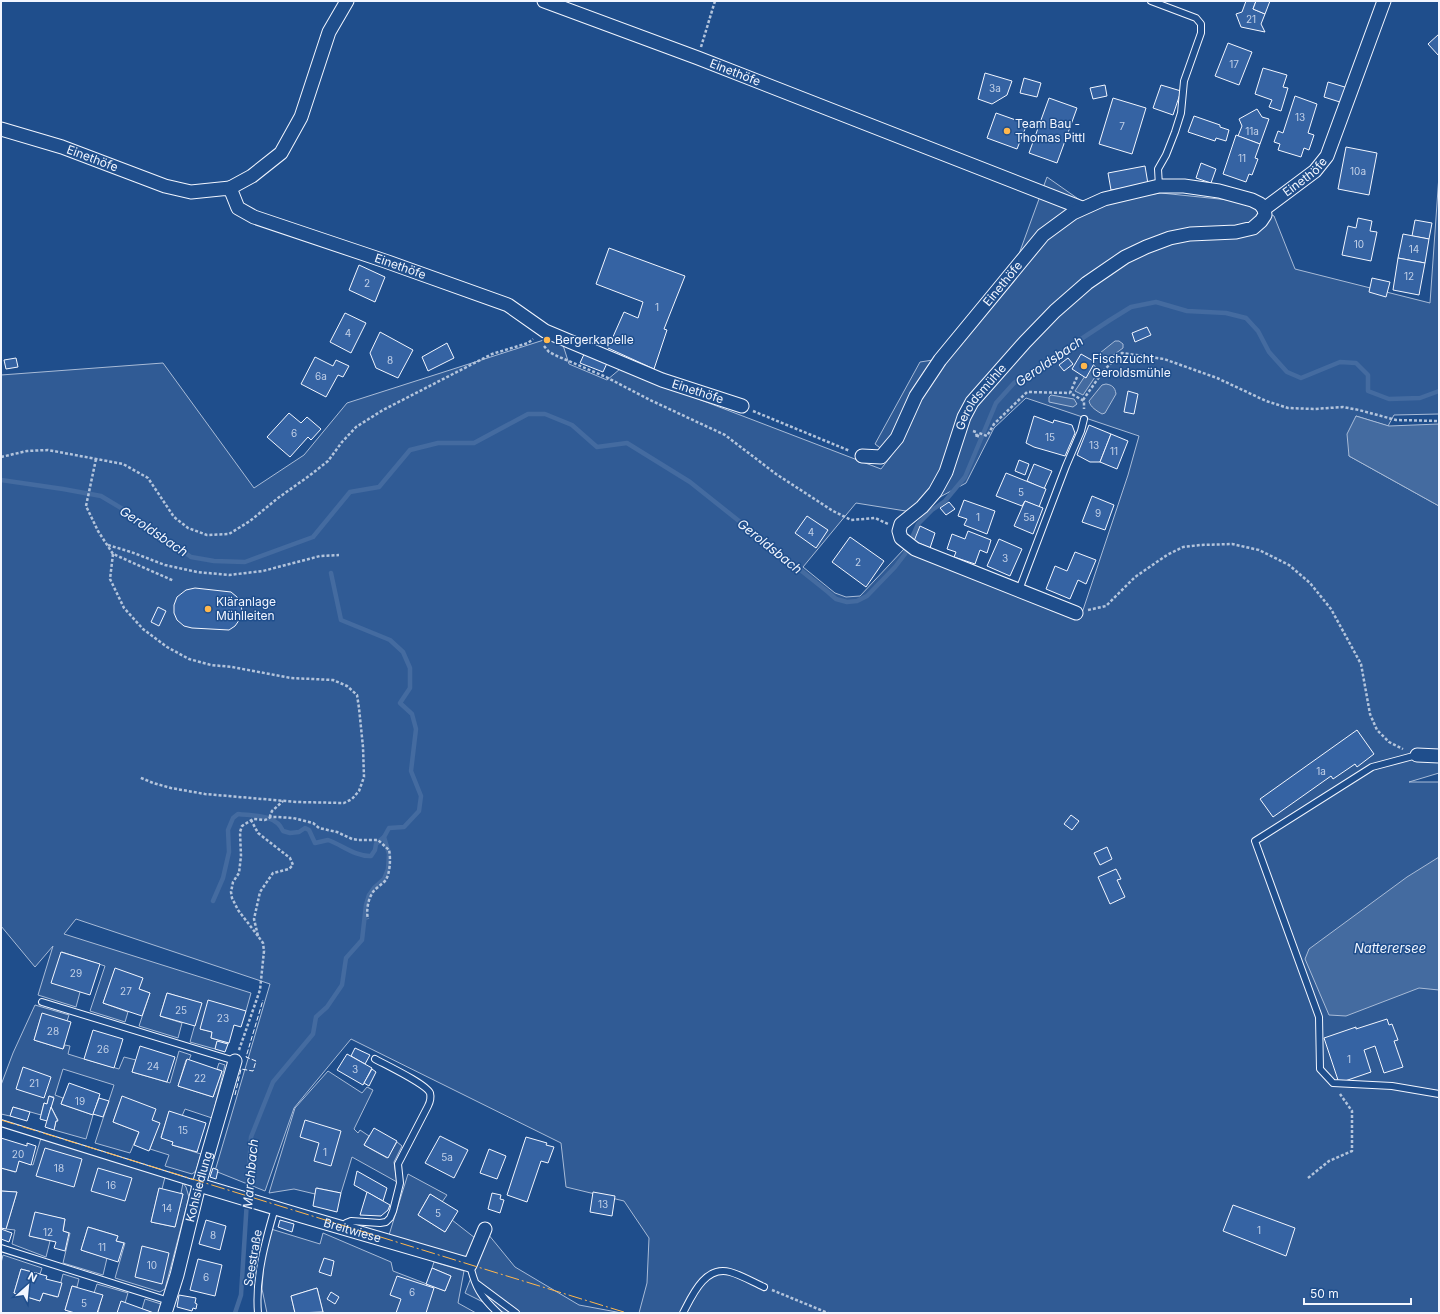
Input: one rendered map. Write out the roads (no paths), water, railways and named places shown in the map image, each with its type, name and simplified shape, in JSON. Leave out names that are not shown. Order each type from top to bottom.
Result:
[{"type":"street","name":"Einethöfe","points":[[1,129],[62,147],[165,186],[191,192],[230,188],[252,176],[281,153],[301,117],[329,32],[347,1]]},
{"type":"street","name":"Einethöfe","points":[[544,1],[698,58],[1082,208]]},
{"type":"street","name":"Einethöfe","points":[[862,456],[881,457],[897,438],[916,396],[940,360],[1043,235],[1073,213],[1104,198],[1159,186],[1184,186],[1219,191],[1252,200],[1260,204],[1264,209],[1315,171],[1326,156],[1384,1]]},
{"type":"street","name":"Einethöfe","points":[[230,188],[238,208],[254,217],[508,305],[545,330],[662,380],[742,406]]},
{"type":"street","name":"Geroldsmühle","points":[[1019,590],[916,549],[900,535],[901,524],[922,507],[935,492],[953,455],[964,417],[972,402],[1025,342],[1055,311],[1087,283],[1125,257],[1170,238],[1190,234],[1236,232],[1253,228],[1265,215],[1264,209]]},
{"type":"street","points":[[1019,590],[1076,613]]},
{"type":"street","points":[[1417,755],[1439,756]]},
{"type":"street","name":"Kohlsiedlung","points":[[167,1307],[177,1275],[199,1185],[235,1061]]},
{"type":"street","name":"Breitwiese","points":[[199,1185],[470,1265]]},
{"type":"street","points":[[470,1265],[486,1229]]},
{"type":"lane","points":[[1151,1],[1196,18],[1201,24],[1200,33],[1184,81],[1181,113],[1166,155],[1158,169],[1159,186]]},
{"type":"lane","points":[[1019,590],[1066,466],[1081,431],[1084,419]]},
{"type":"lane","points":[[1417,755],[1372,767],[1255,841],[1319,1017],[1320,1069],[1333,1083],[1392,1086],[1439,1094]]},
{"type":"lane","points":[[42,1002],[235,1061]]},
{"type":"lane","points":[[343,1228],[346,1223],[351,1221],[380,1223],[386,1222],[390,1218],[400,1183],[398,1164],[428,1106],[430,1099],[430,1093],[426,1088],[375,1059]]},
{"type":"lane","points":[[1,1123],[199,1185]]},
{"type":"lane","name":"Seestraße","points":[[258,1313],[257,1299],[261,1260],[269,1206]]},
{"type":"lane","points":[[1,1248],[167,1307]]},
{"type":"lane","points":[[470,1265],[474,1282],[485,1301],[498,1313]]},
{"type":"lane","points":[[682,1313],[702,1280],[716,1272],[729,1271],[764,1287]]},
{"type":"lane","points":[[474,1282],[516,1313]]},
{"type":"water","points":[[1115,341],[1119,341],[1123,344],[1123,348],[1108,359],[1104,360],[1099,356],[1100,353]]},
{"type":"water","points":[[1093,364],[1099,371],[1083,395],[1075,391]]},
{"type":"water","points":[[1106,384],[1113,387],[1116,394],[1105,413],[1102,414],[1092,407],[1089,401],[1102,385]]},
{"type":"water","points":[[1051,395],[1074,399],[1077,404],[1073,407],[1049,402],[1049,397]]},
{"type":"water","points":[[1356,416],[1389,426],[1439,424],[1439,506],[1349,456],[1347,434]]},
{"type":"water","name":"Natterersee","points":[[1439,857],[1439,990],[1419,988],[1346,1016],[1329,1015],[1305,959],[1309,949],[1407,877]]},
{"type":"waterway","name":"Geroldsbach","points":[[1,480],[101,496],[131,514],[191,557],[214,561],[245,562],[313,537],[350,492],[379,487],[410,450],[438,443],[474,443],[528,414],[545,414],[572,425],[597,447],[627,443],[690,482],[836,599],[847,602],[857,601],[867,596],[895,567],[905,554],[918,524],[932,510],[945,501],[965,477],[996,403],[1014,383],[1131,307],[1156,302],[1187,311],[1226,313],[1246,318],[1258,331],[1269,352],[1287,372],[1301,378],[1340,362],[1356,363],[1368,375],[1368,391],[1389,399],[1420,398],[1439,391]]},
{"type":"waterway","name":"Marchbach","points":[[235,1313],[241,1295],[251,1137],[273,1082],[313,1034],[316,1017],[327,1007],[342,985],[346,958],[362,940],[366,905],[369,895],[384,879],[388,869],[389,854],[384,837],[389,828],[404,827],[419,811],[421,796],[411,771],[416,729],[412,714],[400,703],[410,688],[410,668],[403,652],[390,640],[341,620],[331,573]]},
{"type":"waterway","points":[[213,901],[223,878],[229,852],[228,830],[233,818],[238,814],[270,819],[280,825],[283,831],[290,833],[299,832],[305,828],[309,830],[315,843],[328,840],[354,853],[365,856],[371,856],[375,850],[376,844],[384,837]]},
{"type":"place","name":"Team Bau - Thomas Pittl","points":[[1007,131]]},
{"type":"place","name":"Bergerkapelle","points":[[547,340]]},
{"type":"place","name":"Fischzucht Geroldsmühle","points":[[1084,366]]},
{"type":"place","name":"Kläranlage Mühlleiten","points":[[208,609]]}]
